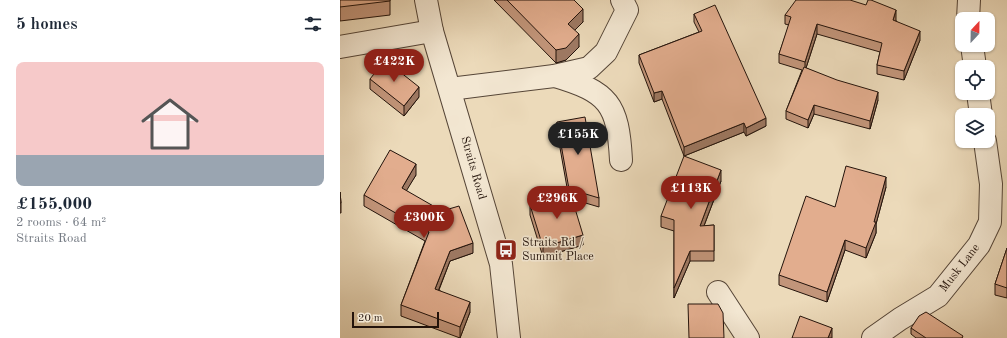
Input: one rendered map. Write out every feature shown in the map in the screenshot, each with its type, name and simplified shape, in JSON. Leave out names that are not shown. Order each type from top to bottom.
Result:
[{"type":"street","name":"Straits Road","points":[[426,0],[432,31],[501,264],[509,338]]},
{"type":"street","points":[[450,90],[554,76],[589,68],[606,52],[627,10],[622,0]]},
{"type":"street","points":[[968,12],[969,0]]},
{"type":"street","points":[[340,47],[432,31]]},
{"type":"street","points":[[554,76],[580,84],[604,99],[612,110],[619,131],[621,160]]},
{"type":"street","name":"Musk Lane","points":[[873,338],[900,319],[938,296],[998,224],[986,148]]},
{"type":"street","points":[[718,292],[748,338]]},
{"type":"building","points":[[340,0],[390,0],[390,1],[340,7]]},
{"type":"building","points":[[507,0],[574,0],[583,9],[568,24],[579,34],[566,48],[556,50]]},
{"type":"building","points":[[796,0],[850,0],[866,5],[868,0],[871,0],[896,10],[893,20],[920,31],[904,71],[877,65],[882,43],[817,24],[805,62],[779,54],[791,17],[785,15]]},
{"type":"building","points":[[715,5],[766,118],[746,128],[744,123],[684,147],[662,91],[654,93],[639,55],[702,31],[694,14]]},
{"type":"building","points":[[385,60],[419,87],[404,106],[370,79]]},
{"type":"building","points":[[804,67],[837,80],[878,92],[870,121],[814,105],[808,120],[786,111]]},
{"type":"building","points":[[585,117],[599,198],[569,189],[557,122]]},
{"type":"building","points":[[390,150],[416,164],[402,188],[442,211],[459,206],[473,243],[450,251],[435,289],[470,302],[460,327],[401,305],[429,232],[364,195]]},
{"type":"building","points":[[684,156],[721,170],[700,226],[714,225],[714,251],[690,251],[674,288],[674,220],[661,216]]},
{"type":"building","points":[[846,166],[886,177],[874,222],[876,222],[866,248],[845,240],[827,292],[779,275],[806,196],[835,207]]},
{"type":"building","points":[[570,192],[583,235],[543,247],[530,205]]},
{"type":"building","points":[[1007,248],[1007,288],[995,284]]},
{"type":"building","points":[[688,304],[718,304],[723,313],[724,338],[689,338]]},
{"type":"building","points":[[926,312],[963,336],[962,338],[926,338],[911,328],[919,316]]},
{"type":"building","points":[[800,316],[832,328],[828,338],[792,338]]},
{"type":"place","name":"Straits Rd / Summit Place","points":[[506,250]]}]
